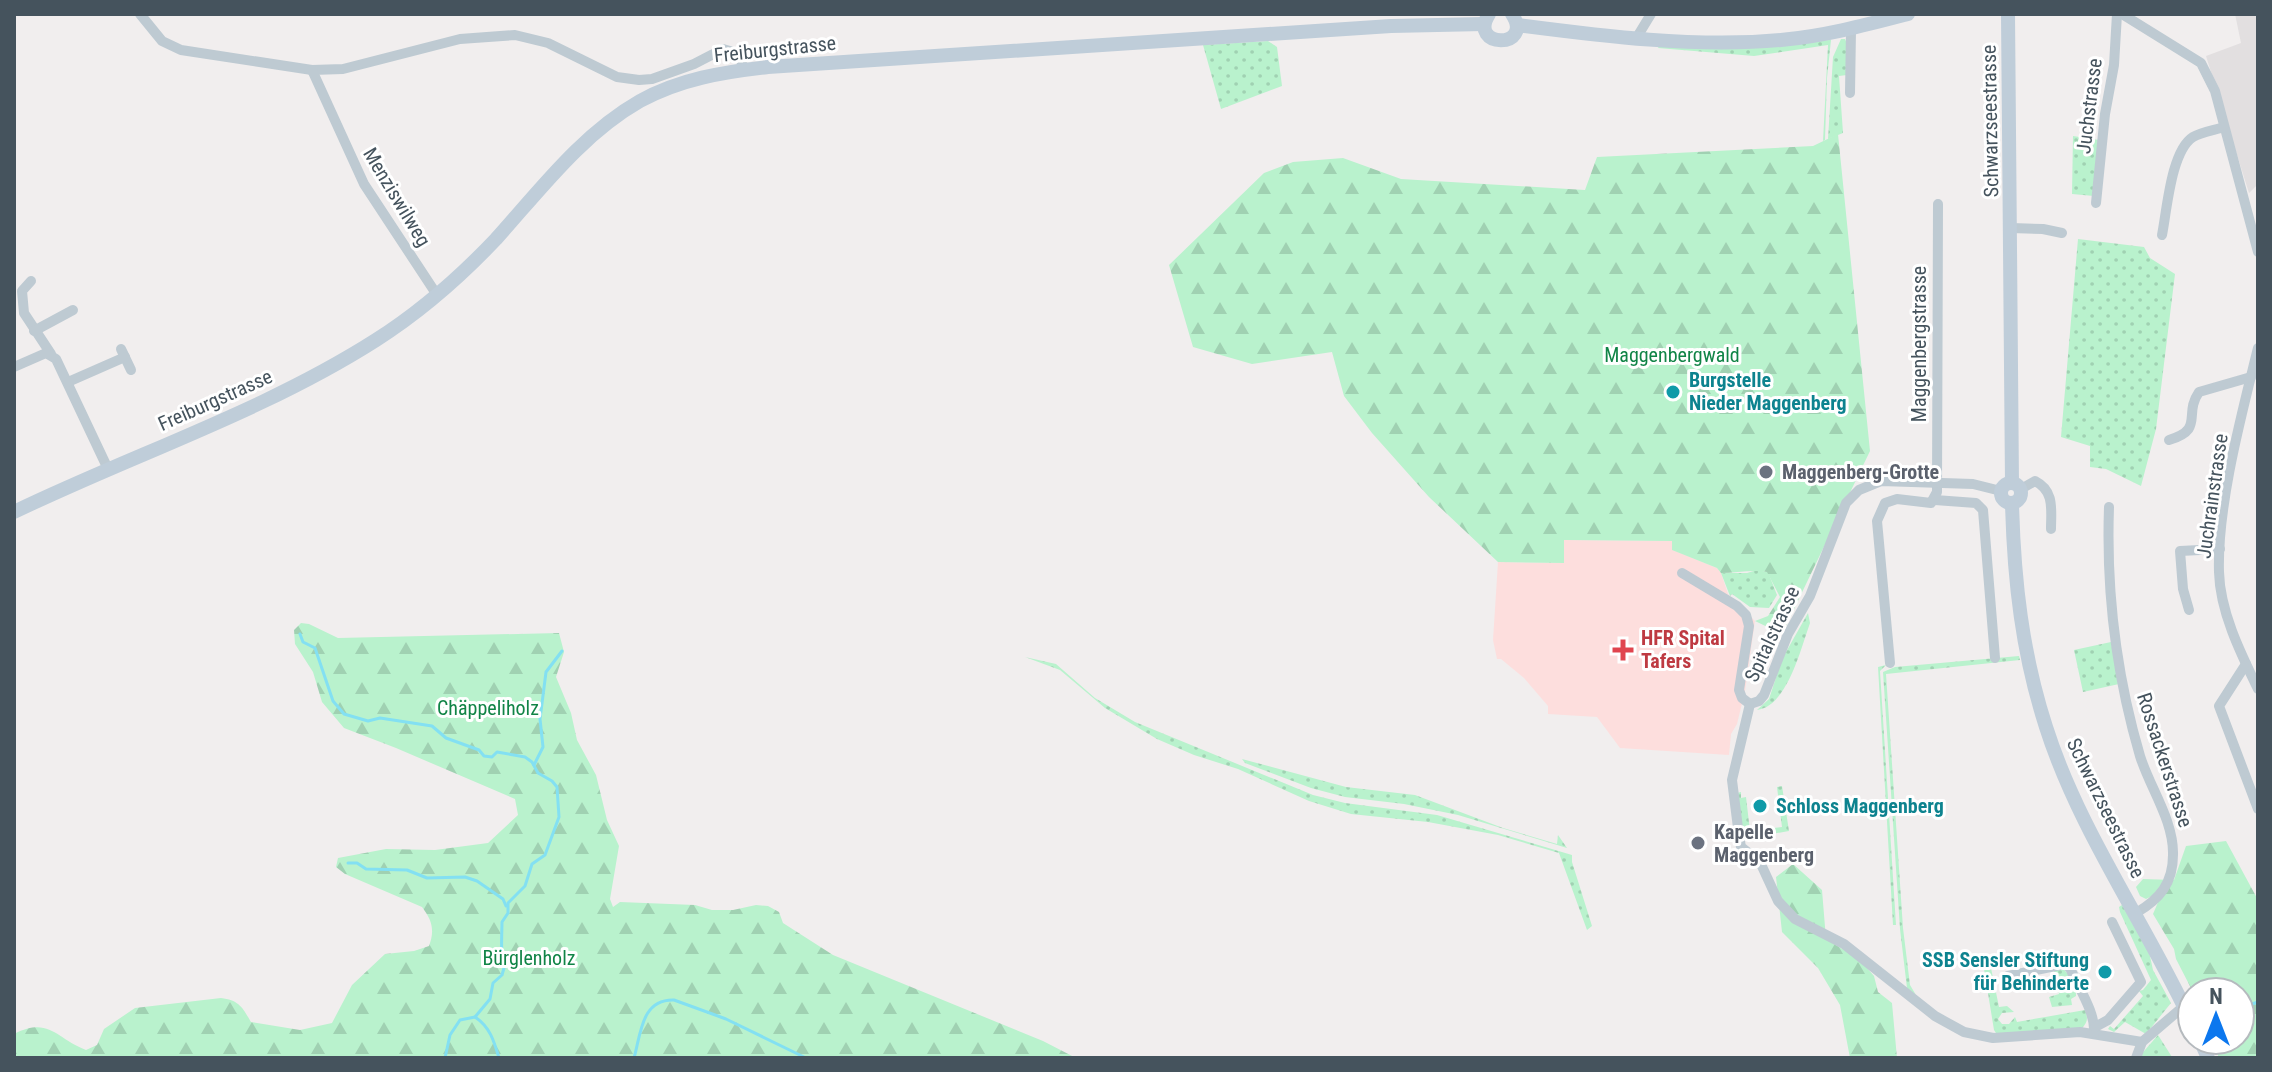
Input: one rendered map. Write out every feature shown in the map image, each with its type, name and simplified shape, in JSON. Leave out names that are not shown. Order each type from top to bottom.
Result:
[{"type":"main road","name":"Freiburgstrasse","points":[[14,512],[289,389],[387,333],[437,295],[482,253],[579,149],[616,117],[650,96],[682,83],[743,70],[1364,21],[1487,19],[1487,34],[1500,41],[1510,38],[1514,20],[1637,37],[1746,43],[1851,30],[1908,14]]},
{"type":"main road","name":"Schwarzseestrasse","points":[[2008,14],[2011,487],[2021,497],[2012,504],[2020,622],[2046,729],[2082,813],[2176,990]]},
{"type":"street","points":[[140,14],[162,41],[181,50],[312,70],[352,68],[448,41],[499,34],[538,39],[606,73],[631,80],[659,76],[700,62],[723,49],[740,54],[743,70]]},
{"type":"street","points":[[1637,37],[1651,14]]},
{"type":"street","name":"Juchstrasse","points":[[2096,203],[2120,14],[2201,63],[2215,91],[2258,252]]},
{"type":"street","points":[[1850,93],[1851,30]]},
{"type":"street","name":"Menziswilweg","points":[[312,70],[364,184],[437,295]]},
{"type":"street","points":[[2162,235],[2177,161],[2183,147],[2193,137],[2224,127]]},
{"type":"street","name":"Maggenbergstrasse","points":[[1935,500],[1938,204]]},
{"type":"street","points":[[2011,228],[2062,233]]},
{"type":"street","points":[[31,281],[22,291],[24,313],[68,382],[108,469]]},
{"type":"street","points":[[34,331],[73,310]]},
{"type":"street","name":"Juchrainstrasse","points":[[2258,348],[2229,479],[2219,574],[2226,611],[2258,689]]},
{"type":"street","points":[[68,382],[123,353],[131,370]]},
{"type":"street","points":[[14,367],[42,354],[51,354]]},
{"type":"street","name":"Juchrainstrasse","points":[[2169,440],[2186,434],[2190,429],[2194,399],[2199,392],[2251,377]]},
{"type":"street","name":"Spitalstrasse","points":[[2011,487],[1881,481],[1866,486],[1850,498],[1810,596],[1788,634],[1764,695],[1750,704],[1732,780],[1741,847],[1760,862],[1778,901],[1795,919],[1863,957],[1935,1016],[1964,1032],[1993,1038],[2094,1030],[2142,1042]]},
{"type":"street","points":[[2011,487],[2035,481],[2047,490],[2051,500],[2051,529]]},
{"type":"street","points":[[1890,663],[1877,521],[1885,503],[1897,499],[1927,503],[1935,500],[1976,503],[1983,510],[1995,658]]},
{"type":"street","name":"Rossackerstrasse","points":[[2109,507],[2110,601],[2118,663],[2141,757],[2174,852],[2168,885],[2154,901],[2136,913]]},
{"type":"street","points":[[2189,610],[2183,589],[2180,551],[2220,549]]},
{"type":"street","points":[[1682,573],[1717,593],[1746,615],[1749,626],[1739,690],[1742,698],[1750,704]]},
{"type":"street","points":[[2246,664],[2219,706],[2258,809]]},
{"type":"street","points":[[2008,976],[2065,964],[2070,968],[2094,1030],[2108,1020],[2141,982],[2112,922]]},
{"type":"street","points":[[2136,1058],[2142,1042],[2176,1013]]},
{"type":"shaded area","points":[[2235,14],[2258,14],[2258,184],[2249,193],[2206,56],[2241,43]]},
{"type":"shaded area","name":"HFR Spital Tafers","points":[[1564,540],[1672,541],[1673,550],[1717,568],[1721,573],[1728,594],[1755,621],[1745,691],[1737,724],[1731,734],[1729,755],[1620,748],[1597,717],[1548,714],[1548,706],[1524,678],[1497,659],[1493,640],[1498,562],[1563,563]]},
{"type":"green space","points":[[1841,39],[1845,39],[1847,44],[1847,75],[1839,76],[1843,133],[1828,139],[1833,57]]},
{"type":"green space","points":[[1831,40],[1823,141],[1828,45],[1754,56],[1658,48],[1659,46]]},
{"type":"green space","points":[[1268,41],[1277,47],[1282,86],[1221,109],[1203,45]]},
{"type":"green space","name":"Maggenbergwald","points":[[1838,134],[1870,451],[1782,634],[1755,621],[1768,616],[1780,597],[1767,572],[1721,573],[1717,568],[1672,550],[1672,541],[1564,540],[1564,563],[1498,562],[1429,497],[1372,433],[1344,396],[1332,352],[1252,364],[1193,347],[1169,265],[1264,173],[1293,162],[1343,158],[1401,179],[1585,190],[1597,157],[1813,146]]},
{"type":"green space","points":[[2073,136],[2099,140],[2094,196],[2072,194]]},
{"type":"green space","points":[[2078,239],[2144,247],[2150,258],[2175,274],[2156,429],[2141,486],[2106,469],[2090,467],[2090,446],[2061,437]]},
{"type":"green space","points":[[1768,572],[1777,595],[1769,608],[1750,607],[1732,594],[1730,596],[1721,573]]},
{"type":"green space","points":[[1808,613],[1810,623],[1785,688],[1777,699],[1757,710],[1769,699],[1782,659]]},
{"type":"green space","name":"Bürglenholz","points":[[301,623],[338,638],[559,633],[564,652],[556,677],[571,713],[577,740],[596,775],[607,820],[619,846],[610,899],[613,907],[620,902],[695,905],[712,910],[768,906],[779,912],[783,923],[833,955],[1043,1041],[1076,1058],[14,1058],[14,1034],[26,1029],[45,1028],[86,1050],[97,1045],[104,1029],[135,1008],[221,998],[240,1006],[251,1022],[300,1030],[332,1023],[352,985],[385,954],[429,946],[432,930],[422,907],[345,874],[336,867],[338,858],[386,849],[435,850],[488,843],[518,815],[515,799],[344,728],[322,702],[313,672],[295,644],[294,630]]},
{"type":"green space","points":[[2111,642],[2119,684],[2083,692],[2074,650]]},
{"type":"green space","points":[[2019,656],[2020,660],[1886,674],[1903,928],[1910,985],[1916,995],[1907,988],[1900,929],[1883,672],[1895,667]]},
{"type":"green space","points":[[1025,657],[1056,664],[1095,698],[1135,722],[1313,795],[1345,803],[1437,815],[1572,855],[1592,926],[1587,930],[1559,853],[1498,835],[1428,822],[1351,814],[1309,801],[1238,769],[1157,739],[1105,708],[1060,670]]},
{"type":"green space","points":[[1886,665],[1880,671],[1896,925],[1893,925],[1878,667]]},
{"type":"green space","points":[[1242,759],[1346,787],[1415,795],[1503,828],[1557,844],[1558,835],[1567,848],[1458,815],[1345,797],[1311,788],[1245,763]]},
{"type":"green space","points":[[1782,786],[1789,831],[1744,839],[1737,793],[1741,792],[1741,798],[1746,797],[1750,831],[1782,827],[1777,787]]},
{"type":"green space","points":[[2226,841],[2258,900],[2258,1058],[2218,1056],[2256,1056],[2256,976],[2185,976],[2174,949],[2153,914],[2159,900],[2152,896],[2146,899],[2140,896],[2136,887],[2143,879],[2174,880],[2186,846]]},
{"type":"green space","points":[[1793,864],[1822,890],[1826,939],[1859,959],[1874,976],[1878,992],[1892,1003],[1897,1058],[1850,1058],[1840,1005],[1818,968],[1782,932],[1776,877]]},
{"type":"green space","points":[[2125,903],[2148,947],[2153,970],[2171,1003],[2146,1034],[2125,1022],[2114,1032],[2108,1029],[2110,1026],[2114,1029],[2143,996],[2139,991],[2151,980],[2120,912],[2119,907]]},
{"type":"green space","points":[[1991,968],[1999,1007],[2007,1006],[2014,1012],[2002,1013],[1998,1019],[2002,1024],[2009,1024],[2015,1017],[2017,1022],[2085,1010],[2085,1024],[2082,1028],[1998,1036],[1994,1030],[1984,969]]},
{"type":"green space","points":[[2062,968],[2072,980],[2076,996],[2071,999],[2072,1005],[2052,1007],[2049,997],[2059,994],[2054,971]]},
{"type":"green space","points":[[2158,1035],[2172,1057],[2138,1058]]},
{"type":"waterway","points":[[300,634],[303,642],[315,648],[333,701],[344,714],[368,721],[380,718],[432,726],[446,738],[479,750],[484,756],[492,757],[497,752],[525,757],[538,773],[557,787],[559,817],[545,855],[532,864],[525,886],[508,903],[508,913],[502,922],[502,975],[493,983],[490,999],[475,1017]]},
{"type":"waterway","points":[[534,765],[543,747],[540,719],[546,672],[562,651]]},
{"type":"waterway","points":[[348,863],[357,863],[366,869],[407,870],[427,878],[465,877],[477,881],[503,899],[506,906]]},
{"type":"waterway","points":[[634,1058],[649,1012],[663,1001],[674,1000],[726,1019],[806,1058]]},
{"type":"waterway","points":[[445,1058],[450,1035],[460,1020],[475,1017],[488,1030],[499,1058]]},
{"type":"place","name":"Burgstelle Nieder Maggenberg","points":[[1673,392]]},
{"type":"place","name":"Maggenberg-Grotte","points":[[1766,472]]},
{"type":"place","name":"HFR Spital Tafers","points":[[1623,650]]},
{"type":"place","name":"Schloss Maggenberg","points":[[1760,806]]},
{"type":"place","name":"Kapelle Maggenberg","points":[[1698,843]]},
{"type":"place","name":"SSB Sensler Stiftung für Behinderte","points":[[2105,972]]},
{"type":"park label","name":"Chäppeliholz","points":[[488,708]]}]
